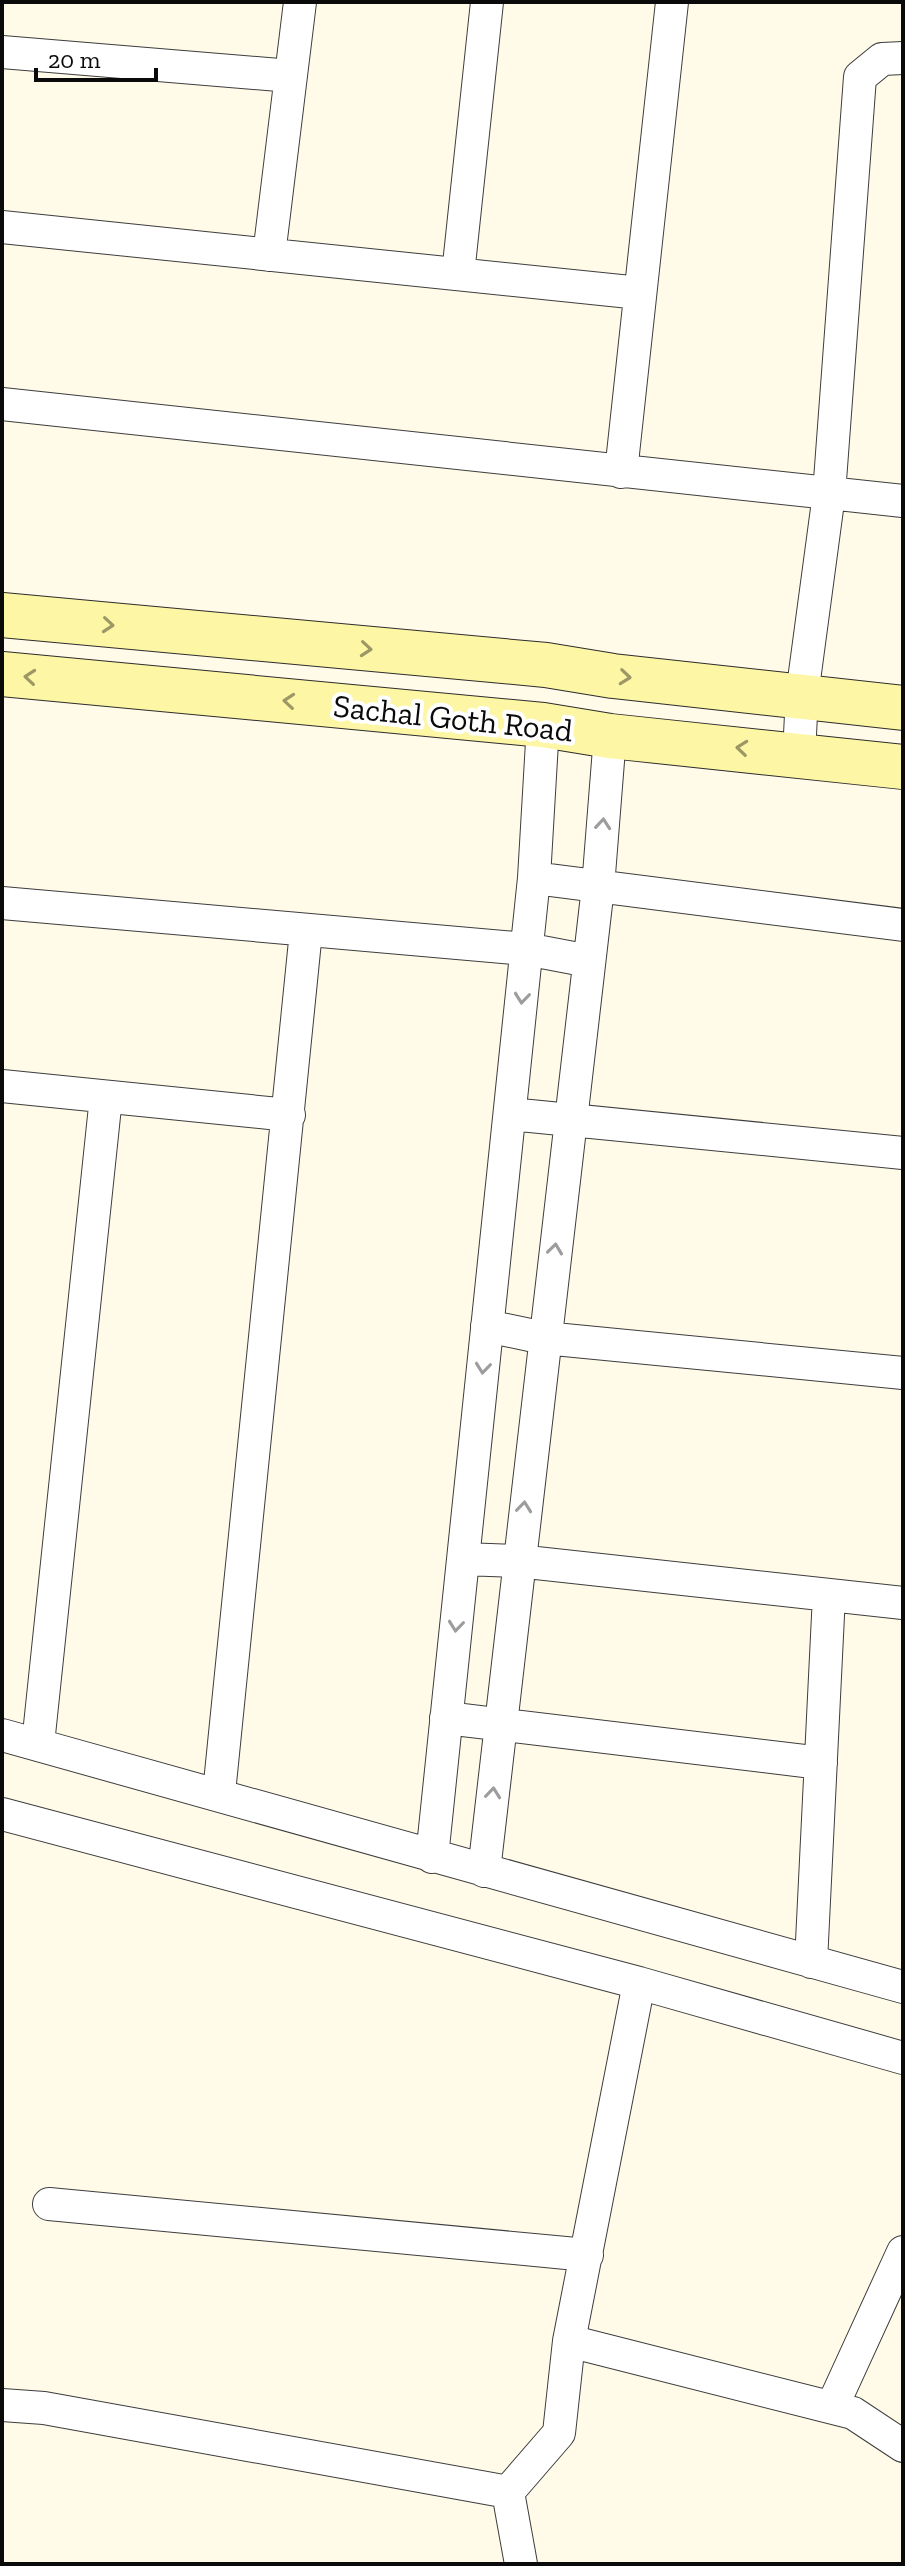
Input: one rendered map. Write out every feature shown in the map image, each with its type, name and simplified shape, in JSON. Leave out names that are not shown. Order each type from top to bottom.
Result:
[{"type":"street","points":[[269,255],[300,2]]},
{"type":"street","points":[[458,274],[487,2]]},
{"type":"street","points":[[621,472],[672,2]]},
{"type":"street","points":[[2,52],[291,76]]},
{"type":"street","points":[[799,754],[802,695],[829,494],[860,77],[882,59],[903,58]]},
{"type":"street","points":[[2,227],[640,293]]},
{"type":"street","points":[[2,404],[153,417],[621,472],[903,501]]},
{"type":"street","name":"Sachal Goth Road","points":[[2,615],[546,665],[613,676],[903,708]]},
{"type":"street","name":"Sachal Goth Road","points":[[2,674],[543,725],[610,736],[903,767]]},
{"type":"street","points":[[432,1857],[534,878],[543,725]]},
{"type":"street","points":[[484,1871],[598,887],[610,736]]},
{"type":"street","points":[[534,878],[903,925]]},
{"type":"street","points":[[2,903],[526,949],[589,961]]},
{"type":"street","points":[[219,1793],[306,931]]},
{"type":"street","points":[[2,1086],[289,1115]]},
{"type":"street","points":[[38,1744],[106,1097]]},
{"type":"street","points":[[510,1114],[903,1153]]},
{"type":"street","points":[[487,1326],[544,1338],[903,1373]]},
{"type":"street","points":[[463,1559],[518,1561],[903,1603]]},
{"type":"street","points":[[811,1962],[829,1595]]},
{"type":"street","points":[[446,1718],[500,1727],[821,1763]]},
{"type":"street","points":[[2,1735],[219,1793],[432,1857],[903,1987]]},
{"type":"street","points":[[2,1814],[639,1983],[903,2058]]},
{"type":"street","points":[[508,2492],[559,2433],[569,2341],[639,1983]]},
{"type":"street","points":[[49,2204],[587,2255]]},
{"type":"street","points":[[832,2407],[903,2252]]},
{"type":"street","points":[[569,2341],[853,2413],[903,2446]]},
{"type":"street","points":[[2,2405],[44,2408],[508,2492]]},
{"type":"street","points":[[508,2492],[521,2564]]}]
